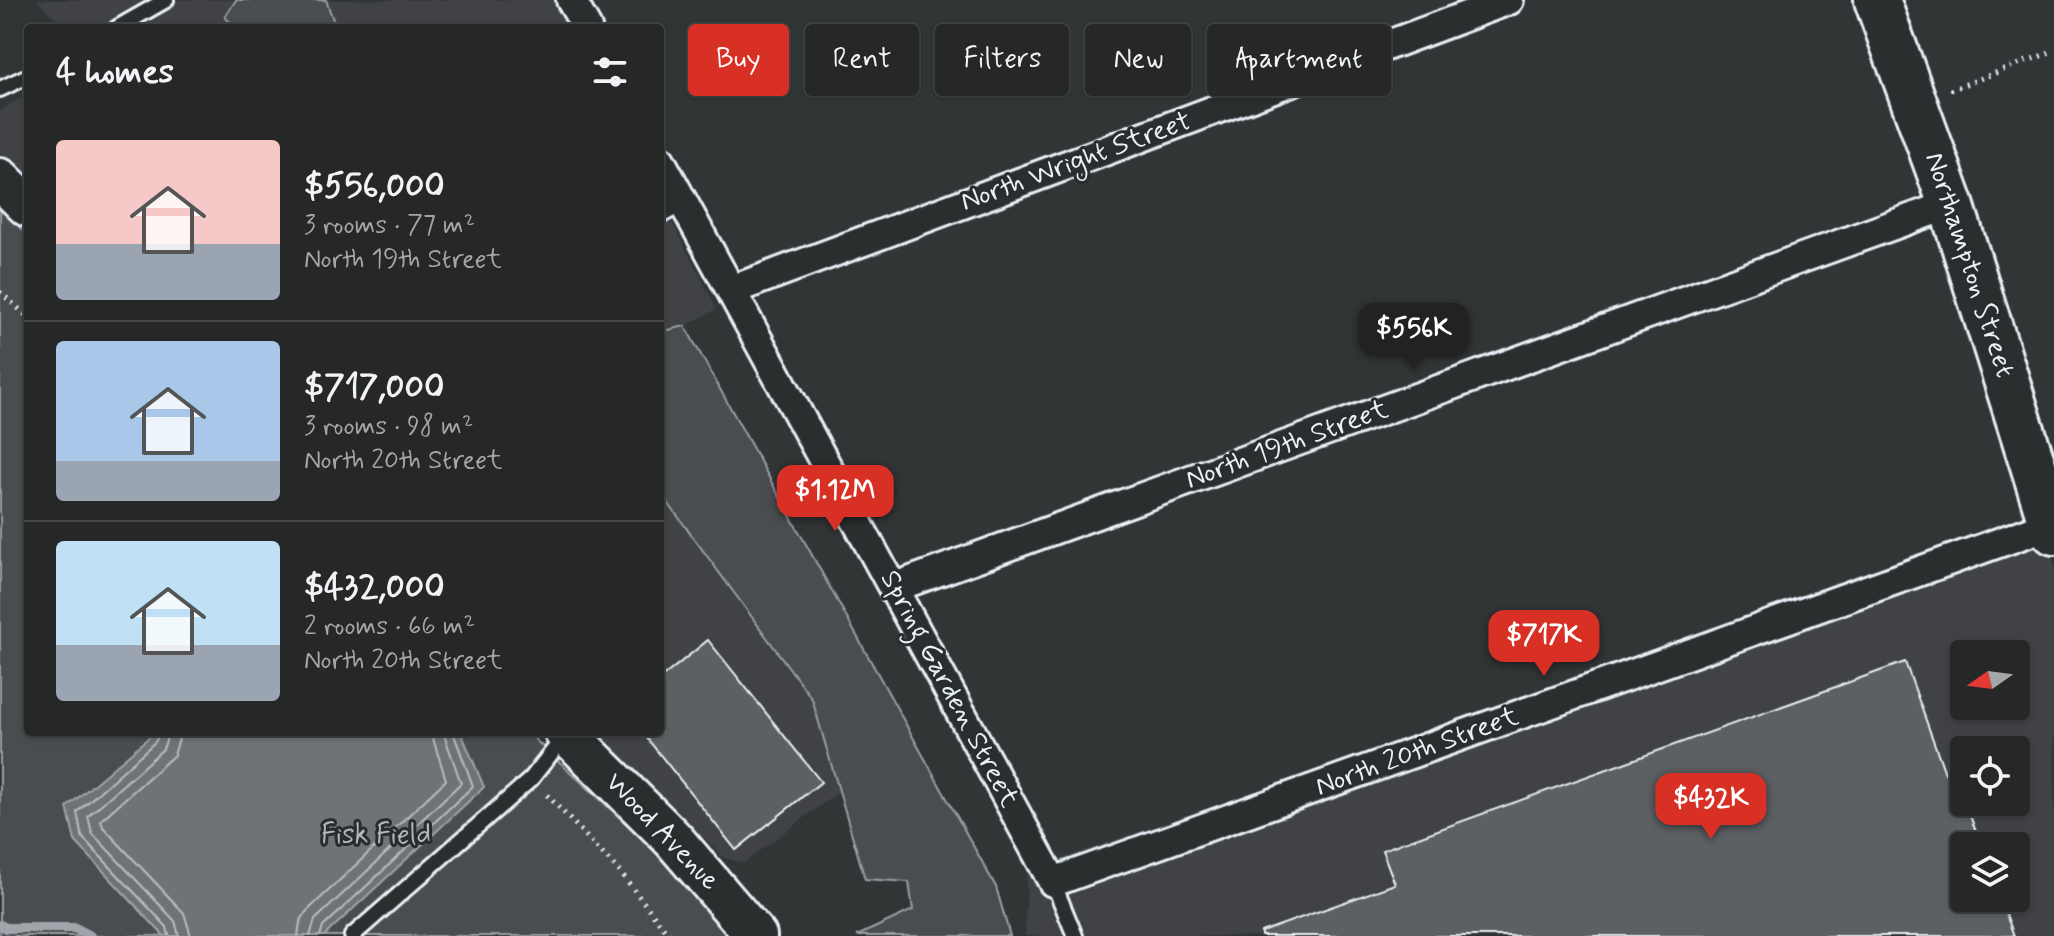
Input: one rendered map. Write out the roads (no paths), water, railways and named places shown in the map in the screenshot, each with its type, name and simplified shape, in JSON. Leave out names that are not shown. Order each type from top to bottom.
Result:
[{"type":"main road","name":"Northampton Street","points":[[1877,0],[1951,204],[2053,528]]},
{"type":"main road","points":[[0,179],[24,202]]},
{"type":"main road","name":"Wood Avenue","points":[[569,736],[673,839],[756,936]]},
{"type":"street","points":[[571,0],[585,24]]},
{"type":"street","name":"North Wright Street","points":[[732,290],[1509,0]]},
{"type":"street","name":"Spring Garden Street","points":[[664,177],[672,210],[732,290],[1053,882]]},
{"type":"street","name":"North 19th Street","points":[[895,587],[1951,204]]},
{"type":"street","name":"North 20th Street","points":[[1053,882],[2053,528]]},
{"type":"lane","points":[[124,24],[166,0]]},
{"type":"lane","points":[[0,89],[24,78]]},
{"type":"lane","points":[[352,936],[531,779],[564,736]]},
{"type":"lane","points":[[1053,882],[1075,936]]},
{"type":"water","points":[[150,736],[462,736],[484,787],[324,936],[164,936],[75,841],[67,807]]},
{"type":"waterway","points":[[0,925],[6,928],[75,928],[90,936]]},
{"type":"park label","name":"Fisk Field","points":[[376,835]]}]
